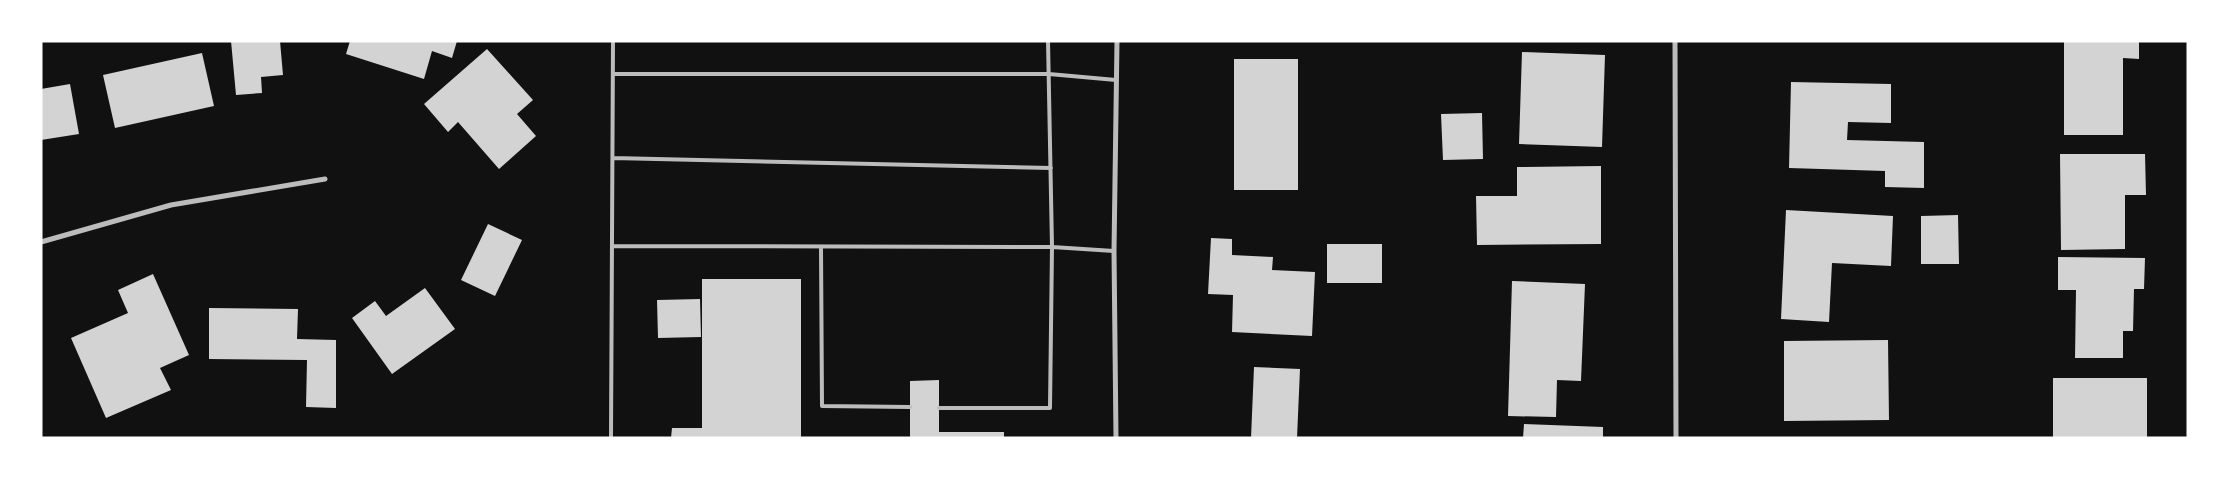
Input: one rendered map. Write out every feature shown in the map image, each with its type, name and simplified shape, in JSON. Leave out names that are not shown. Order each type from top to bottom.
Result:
[{"type":"street","points":[[1116,438],[1114,252],[1117,41]]},
{"type":"street","points":[[1675,41],[1676,438]]},
{"type":"street","points":[[41,242],[171,205],[325,179]]},
{"type":"lane","points":[[611,438],[613,41]]},
{"type":"lane","points":[[939,408],[1050,408],[1052,247],[1048,41]]},
{"type":"lane","points":[[613,74],[1049,74],[1116,80]]},
{"type":"lane","points":[[613,158],[1051,168]]},
{"type":"lane","points":[[612,246],[1052,247],[1114,252]]},
{"type":"lane","points":[[821,247],[822,406],[910,407]]},
{"type":"building","points":[[231,41],[280,41],[283,75],[261,77],[262,93],[236,95]]},
{"type":"building","points":[[350,41],[457,41],[452,58],[432,51],[424,79],[346,54]]},
{"type":"building","points":[[2064,41],[2139,41],[2139,59],[2123,58],[2123,135],[2064,135]]},
{"type":"building","points":[[487,49],[533,100],[517,114],[536,136],[499,169],[458,122],[448,132],[424,104]]},
{"type":"building","points":[[1522,52],[1605,55],[1602,147],[1519,144]]},
{"type":"building","points":[[202,53],[214,106],[115,128],[103,75]]},
{"type":"building","points":[[1234,59],[1298,59],[1298,190],[1234,190]]},
{"type":"building","points":[[1791,82],[1891,84],[1891,123],[1848,122],[1847,140],[1924,142],[1924,188],[1885,187],[1885,171],[1789,168]]},
{"type":"building","points":[[70,84],[79,134],[41,140],[41,89]]},
{"type":"building","points":[[1482,113],[1483,159],[1443,160],[1441,114]]},
{"type":"building","points":[[2060,154],[2145,154],[2146,195],[2125,195],[2125,249],[2061,250]]},
{"type":"building","points":[[1601,166],[1601,244],[1477,245],[1476,196],[1517,196],[1517,167]]},
{"type":"building","points":[[1786,210],[1893,216],[1891,266],[1832,263],[1829,322],[1781,319]]},
{"type":"building","points":[[1958,215],[1959,264],[1921,264],[1921,216]]},
{"type":"building","points":[[488,224],[522,240],[495,296],[461,280]]},
{"type":"building","points":[[1211,238],[1232,239],[1232,255],[1273,257],[1272,270],[1315,272],[1312,336],[1232,332],[1233,295],[1208,294]]},
{"type":"building","points":[[1327,244],[1382,244],[1382,283],[1327,283]]},
{"type":"building","points":[[2058,257],[2145,258],[2144,289],[2134,289],[2133,331],[2123,331],[2123,358],[2075,358],[2076,290],[2058,290]]},
{"type":"building","points":[[153,274],[189,355],[160,368],[171,390],[106,418],[71,338],[128,313],[118,290]]},
{"type":"building","points":[[702,279],[801,279],[801,438],[671,438],[672,428],[702,428]]},
{"type":"building","points":[[1512,281],[1585,284],[1581,381],[1557,380],[1556,417],[1508,416]]},
{"type":"building","points":[[425,288],[455,329],[392,374],[352,318],[375,301],[386,316]]},
{"type":"building","points":[[700,299],[701,337],[658,338],[657,300]]},
{"type":"building","points":[[209,308],[298,309],[297,339],[336,340],[336,408],[306,407],[307,360],[209,359]]},
{"type":"building","points":[[1888,340],[1889,420],[1784,421],[1784,341]]},
{"type":"building","points":[[1254,367],[1300,369],[1297,438],[1251,438]]},
{"type":"building","points":[[2053,378],[2147,378],[2147,438],[2053,438]]},
{"type":"building","points":[[939,380],[939,432],[1004,432],[1004,438],[910,438],[910,381]]},
{"type":"building","points":[[1524,424],[1603,427],[1603,438],[1523,438]]}]
